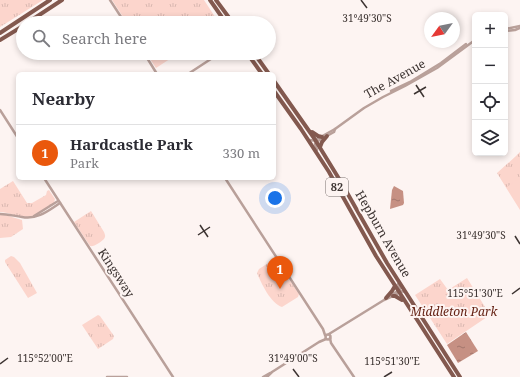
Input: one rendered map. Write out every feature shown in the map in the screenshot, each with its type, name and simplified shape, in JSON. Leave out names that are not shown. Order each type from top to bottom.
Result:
[{"type":"main road","points":[[26,16],[50,0]]},
{"type":"main road","points":[[38,16],[62,0]]},
{"type":"main road","points":[[210,0],[221,16]]},
{"type":"main road","points":[[216,0],[228,16]]},
{"type":"main road","points":[[0,33],[16,22]]},
{"type":"main road","points":[[0,40],[16,30]]},
{"type":"main road","points":[[251,60],[260,72]]},
{"type":"main road","points":[[259,60],[268,72]]},
{"type":"main road","name":"Hepburn Avenue","points":[[276,84],[316,141],[390,267],[460,377]]},
{"type":"main road","name":"Hepburn Avenue","points":[[276,94],[329,172],[394,286],[454,377]]},
{"type":"main road","points":[[298,114],[314,134],[322,136]]},
{"type":"main road","points":[[320,148],[322,142],[327,136]]},
{"type":"main road","points":[[385,299],[392,291],[394,286]]},
{"type":"main road","points":[[393,296],[400,298],[410,310]]},
{"type":"street","points":[[110,0],[120,16]]},
{"type":"street","points":[[508,29],[520,27]]},
{"type":"street","name":"The Avenue","points":[[316,141],[335,129],[366,105],[441,64],[472,41]]},
{"type":"street","points":[[148,60],[156,72]]},
{"type":"street","points":[[191,72],[209,60]]},
{"type":"street","points":[[0,110],[16,135]]},
{"type":"street","name":"The Avenue","points":[[316,141],[319,141],[334,132],[335,129]]},
{"type":"street","points":[[308,140],[316,141],[316,148],[329,169],[329,172]]},
{"type":"street","name":"Kingsway","points":[[45,180],[173,377]]},
{"type":"street","points":[[225,180],[354,377]]},
{"type":"street","points":[[0,214],[24,218],[42,215],[59,202]]},
{"type":"street","points":[[385,299],[393,296],[400,289],[390,267]]},
{"type":"street","points":[[263,377],[328,337],[395,292],[402,291],[406,293]]},
{"type":"street","points":[[266,377],[272,372]]},
{"type":"street","points":[[107,377],[127,377]]},
{"type":"green space","points":[[0,0],[43,0],[16,16],[0,27]]},
{"type":"green space","points":[[112,0],[204,0],[214,16],[122,16]]},
{"type":"green space","points":[[151,60],[168,60],[156,68]]},
{"type":"green space","points":[[520,152],[520,210],[497,173]]},
{"type":"green space","points":[[520,178],[520,205],[507,187]]},
{"type":"green space","points":[[13,181],[27,203],[32,203],[46,195],[47,191],[49,190],[55,199],[54,203],[39,213],[26,218],[0,212],[0,189]]},
{"type":"green space","points":[[91,211],[105,236],[101,242],[90,246],[74,222]]},
{"type":"green space","points":[[2,214],[22,220],[23,229],[11,237],[0,238],[0,215]]},
{"type":"green space","points":[[11,256],[20,263],[37,293],[28,298],[5,262],[5,260]]},
{"type":"green space","points":[[273,260],[277,261],[299,294],[298,297],[282,307],[270,298],[257,273],[259,269]]},
{"type":"green space","name":"Middleton Park","points":[[467,278],[490,315],[447,344],[415,295],[440,279],[448,290]]},
{"type":"green space","points":[[98,315],[114,336],[113,339],[98,349],[82,325]]},
{"type":"water","points":[[394,186],[403,191],[404,203],[403,205],[390,209],[392,190]]},
{"type":"water","points":[[466,332],[478,351],[458,363],[447,345]]},
{"type":"place","name":"Hardcastle Park","points":[[280,289]]}]
